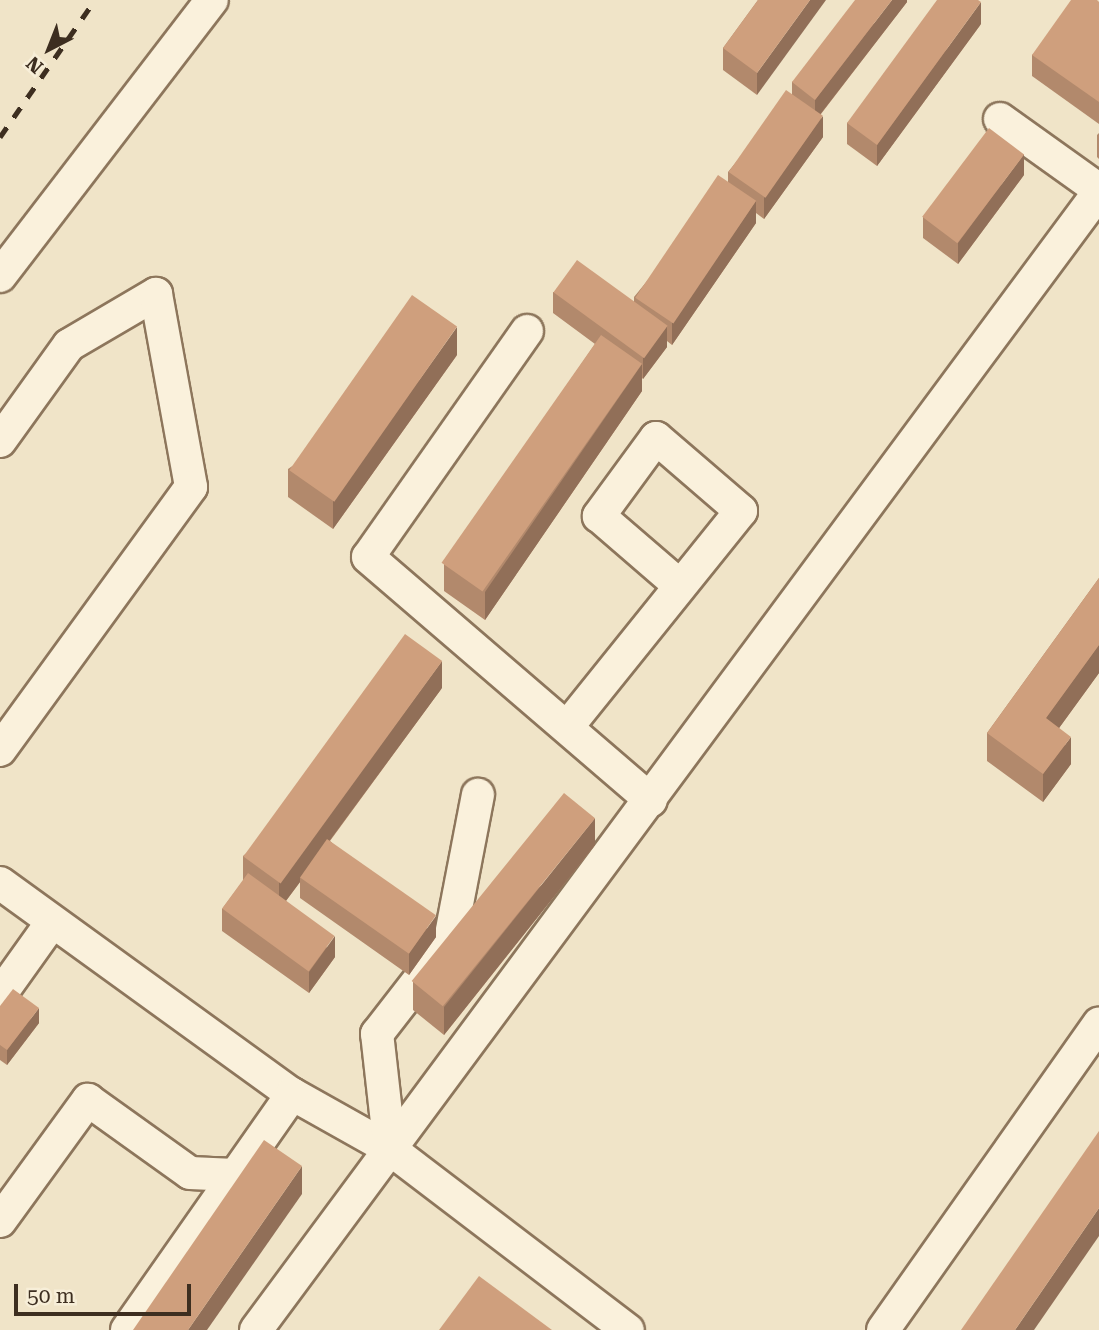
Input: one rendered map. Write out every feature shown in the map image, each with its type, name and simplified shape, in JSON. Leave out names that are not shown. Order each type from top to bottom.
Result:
[{"type":"lane","points":[[0,276],[212,0]]},
{"type":"lane","points":[[256,1330],[651,800],[1099,191],[1000,118]]},
{"type":"lane","points":[[0,441],[69,345],[156,294],[191,487],[0,750]]},
{"type":"lane","points":[[527,331],[368,557],[651,800]]},
{"type":"lane","points":[[568,726],[741,511],[656,438],[599,516],[680,586]]},
{"type":"lane","points":[[390,1149],[377,1034],[450,940],[478,795]]},
{"type":"lane","points":[[0,883],[292,1094],[390,1149],[628,1330]]},
{"type":"lane","points":[[0,995],[52,922]]},
{"type":"lane","points":[[883,1330],[1099,1024]]},
{"type":"lane","points":[[127,1330],[292,1094]]},
{"type":"lane","points":[[0,1221],[88,1100],[190,1173],[235,1175]]},
{"type":"building","points":[[758,0],[810,0],[757,73],[723,48]]},
{"type":"building","points":[[855,0],[892,0],[815,100],[792,82]]},
{"type":"building","points":[[937,0],[981,2],[877,145],[847,123]]},
{"type":"building","points":[[1071,0],[1099,2],[1099,102],[1032,55]]},
{"type":"building","points":[[786,90],[823,116],[766,198],[729,172]]},
{"type":"building","points":[[989,128],[1024,154],[957,243],[922,217]]},
{"type":"building","points":[[718,175],[756,201],[673,323],[635,298]]},
{"type":"building","points":[[577,260],[668,326],[644,358],[553,292]]},
{"type":"building","points":[[412,295],[457,327],[334,502],[289,470]]},
{"type":"building","points":[[601,335],[642,364],[483,591],[442,563]]},
{"type":"building","points":[[1099,578],[1099,645],[1046,718],[1071,737],[1043,774],[987,733]]},
{"type":"building","points":[[405,634],[442,661],[281,884],[243,856]]},
{"type":"building","points":[[564,793],[595,818],[443,1006],[412,981]]},
{"type":"building","points":[[327,839],[436,915],[409,954],[300,878]]},
{"type":"building","points":[[248,873],[335,936],[309,971],[222,909]]},
{"type":"building","points":[[13,989],[39,1008],[7,1050],[0,1045],[0,1006]]},
{"type":"building","points":[[1099,1131],[1099,1208],[1015,1330],[961,1330]]},
{"type":"building","points":[[264,1140],[302,1166],[188,1330],[133,1330]]},
{"type":"building","points":[[479,1276],[552,1330],[439,1330]]},
{"type":"railway","points":[[0,137],[95,0]]}]
